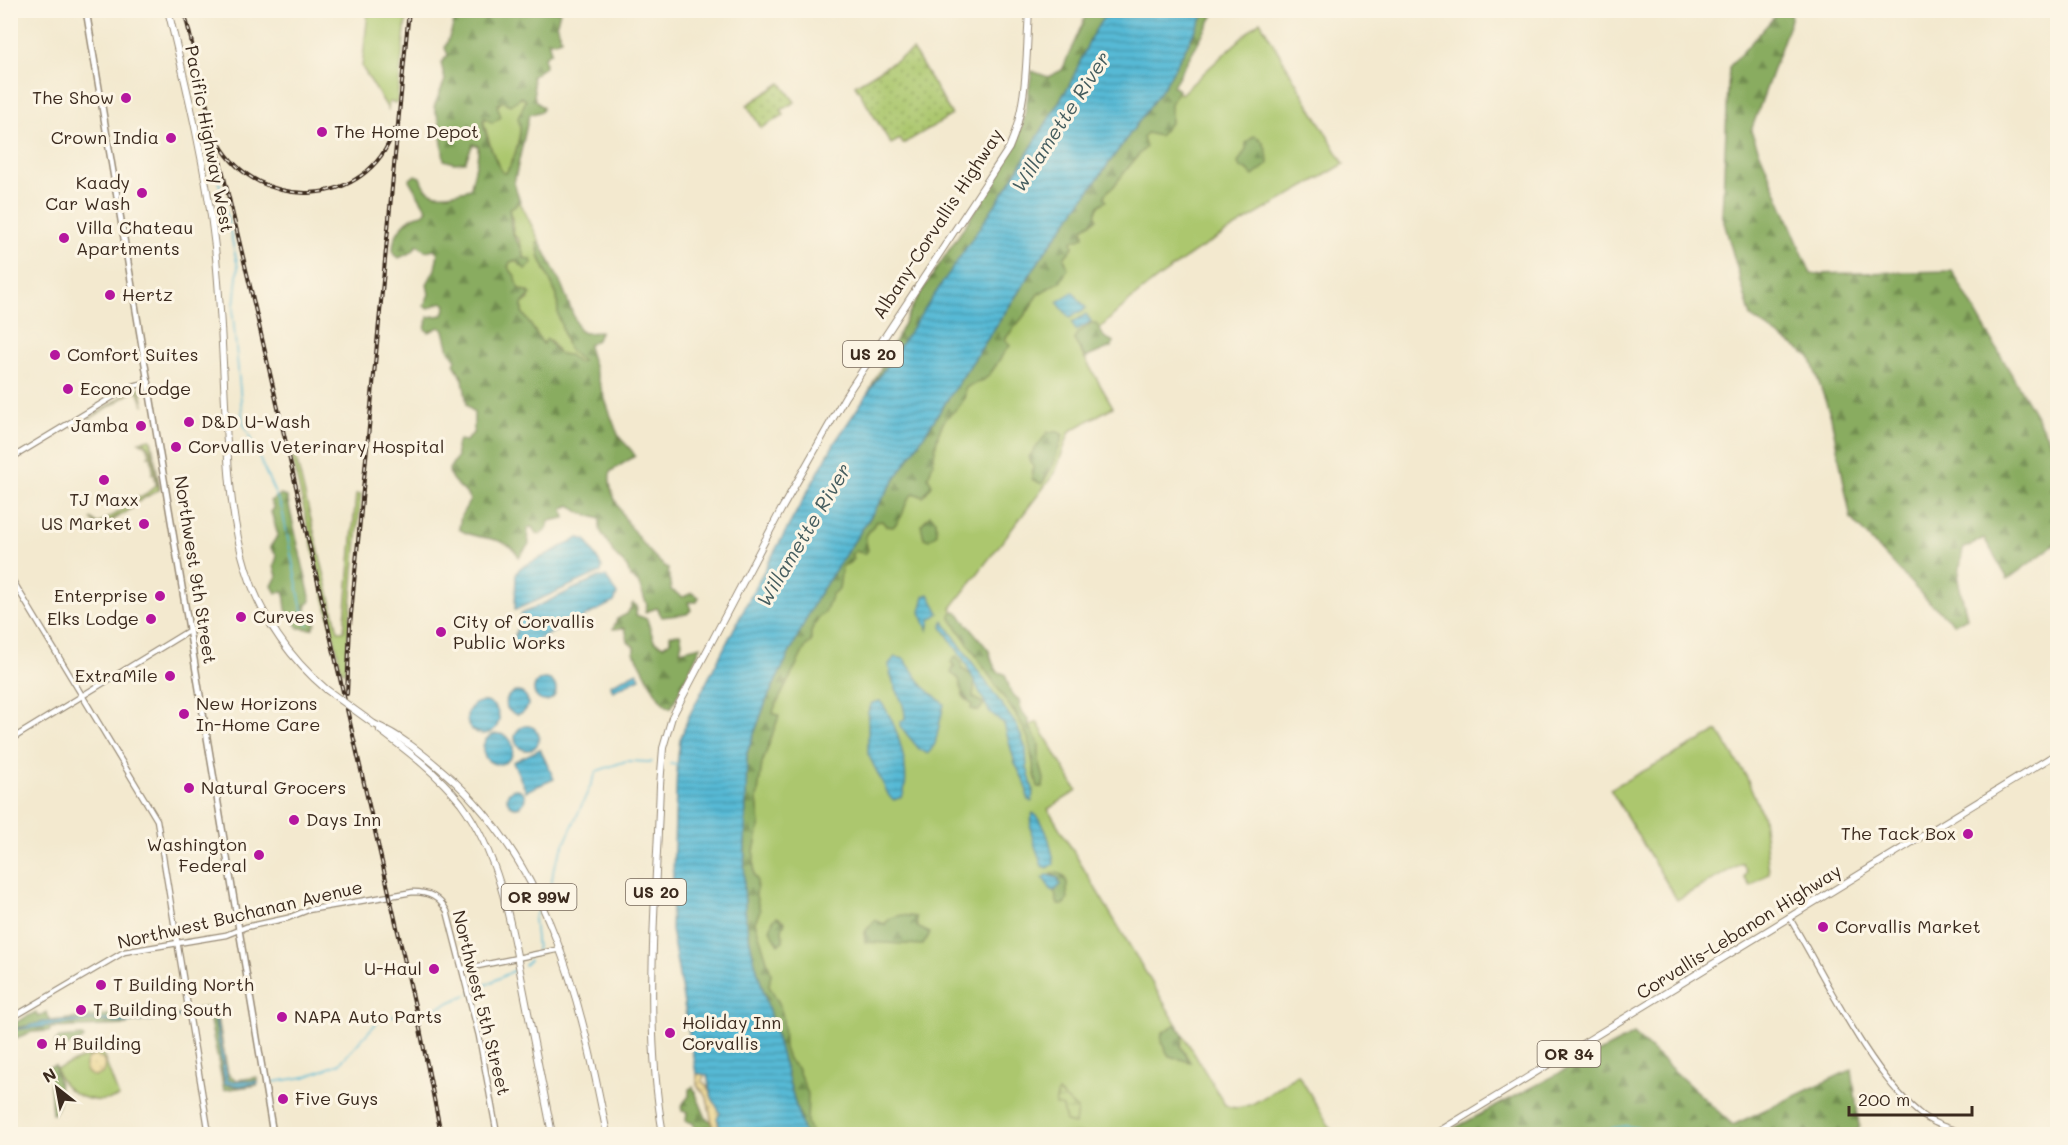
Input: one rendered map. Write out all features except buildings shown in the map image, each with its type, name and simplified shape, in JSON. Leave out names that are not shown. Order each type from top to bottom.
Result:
[{"type":"highway","name":"Pacific Highway West","points":[[168,10],[196,131],[211,218],[229,484],[237,544],[250,585],[272,629],[298,662],[327,690],[374,724]]},
{"type":"highway","name":"Albany-Corvallis Highway","points":[[663,1134],[657,1098],[652,1016],[660,785],[665,737],[684,690],[845,397],[1009,148],[1023,101],[1029,10]]},
{"type":"highway","name":"OR 99W","points":[[374,724],[392,732],[438,767],[490,820],[512,849],[534,888],[561,949],[587,1038],[607,1134]]},
{"type":"highway","name":"OR 99W","points":[[374,724],[432,772],[467,812],[494,865],[518,958],[552,1134]]},
{"type":"highway","name":"Corvallis-Lebanon Highway","points":[[1435,1134],[2058,753]]},
{"type":"main road","name":"Northwest 9th Street","points":[[86,10],[273,1134]]},
{"type":"street","points":[[10,459],[129,387],[149,382]]},
{"type":"street","points":[[10,576],[157,820],[209,1134]]},
{"type":"street","points":[[10,740],[190,630]]},
{"type":"street","name":"Northwest Buchanan Avenue","points":[[10,1019],[114,956],[239,930],[288,918],[308,910],[420,892]]},
{"type":"street","name":"Northwest 5th Street","points":[[420,892],[435,897],[447,911],[468,990],[497,1134]]},
{"type":"street","points":[[1789,917],[1854,1028],[1894,1089],[1919,1114],[1968,1134]]},
{"type":"street","points":[[463,969],[561,949]]},
{"type":"green space","points":[[456,10],[560,11],[557,23],[561,39],[555,42],[548,40],[551,52],[544,57],[545,67],[532,76],[535,100],[543,108],[542,111],[529,115],[514,183],[520,202],[509,209],[513,235],[522,250],[523,258],[531,259],[532,264],[525,269],[515,260],[510,262],[508,267],[515,276],[519,289],[531,294],[522,304],[522,312],[543,344],[547,339],[559,354],[569,355],[577,362],[582,361],[568,349],[558,314],[557,296],[540,258],[537,243],[540,242],[562,286],[579,330],[584,333],[600,332],[597,340],[588,345],[589,350],[617,432],[635,456],[611,471],[610,482],[613,495],[639,538],[668,569],[671,590],[683,597],[692,593],[699,597],[697,602],[688,602],[691,610],[687,614],[662,617],[657,608],[645,612],[647,605],[638,582],[631,578],[627,567],[615,555],[600,530],[600,519],[579,512],[570,505],[563,509],[565,518],[549,521],[547,529],[541,534],[536,533],[532,527],[527,528],[529,544],[519,557],[507,544],[459,529],[461,516],[470,500],[454,482],[449,469],[457,457],[456,447],[459,440],[466,441],[474,432],[474,413],[467,405],[463,379],[454,364],[456,359],[449,351],[444,330],[439,327],[429,332],[425,329],[428,317],[443,315],[446,305],[442,302],[429,308],[424,306],[429,294],[427,284],[435,269],[438,253],[434,249],[426,251],[417,245],[412,252],[399,258],[394,255],[393,248],[394,241],[405,223],[427,210],[409,180],[415,175],[420,177],[422,184],[430,192],[435,194],[452,193],[471,187],[478,146],[473,144],[465,162],[454,163],[444,160],[439,120],[434,107],[445,80],[441,63],[448,55],[445,48]],"holes":[[[522,97],[526,100],[518,118],[520,131],[513,160],[506,173],[503,173],[491,148],[483,120],[485,118],[492,123],[501,117],[497,105],[503,101],[510,105]]]},
{"type":"green space","points":[[364,11],[407,11],[397,103],[389,102],[388,109],[362,67],[368,13]]},
{"type":"green space","points":[[1088,11],[1108,11],[1091,37],[1070,84],[1009,184],[862,405],[916,300],[992,185],[1023,125],[1032,71],[1048,77],[1062,70]]},
{"type":"green space","points":[[1206,11],[1216,11],[1173,86],[1178,90],[1171,104],[1171,122],[1159,136],[1147,133],[1143,138],[1146,147],[1106,193],[1104,197],[1106,201],[1096,211],[1097,219],[1083,228],[1084,237],[1072,241],[1073,247],[1064,258],[1068,268],[1061,281],[1038,294],[1033,305],[1005,339],[1010,346],[989,374],[984,380],[965,389],[964,400],[940,429],[928,477],[932,485],[923,497],[914,493],[910,497],[901,517],[893,527],[886,526],[882,521],[876,522],[865,537],[868,550],[865,554],[856,551],[851,555],[853,558],[850,563],[842,566],[839,589],[832,594],[825,612],[818,618],[811,632],[811,642],[806,646],[774,709],[773,713],[779,716],[762,764],[757,800],[760,824],[754,851],[754,875],[757,880],[756,896],[760,911],[755,922],[771,973],[769,986],[779,1003],[783,1017],[784,1048],[788,1059],[797,1068],[808,1094],[807,1123],[812,1134],[804,1134],[746,923],[744,888],[747,753],[767,699],[816,599],[1045,252],[1165,85]]},
{"type":"green space","points":[[1775,11],[1791,11],[1791,19],[1751,131],[1811,274],[1952,271],[2057,453],[2057,543],[2008,579],[1984,538],[1963,549],[1958,580],[1967,617],[1954,624],[1924,597],[1851,519],[1831,417],[1810,357],[1751,317],[1722,215],[1729,67],[1777,14]]},
{"type":"green space","points":[[1260,21],[1344,164],[1238,225],[1170,269],[1108,320],[1080,350],[1113,407],[1070,431],[1055,473],[951,608],[1028,727],[1037,722],[1077,791],[1048,809],[1225,1105],[1233,1108],[1252,1104],[1298,1074],[1334,1134],[804,1134],[744,888],[767,699],[816,599],[1168,81],[1181,94]]},
{"type":"green space","points":[[913,50],[952,115],[903,144],[900,139],[891,144],[855,85]]},
{"type":"green space","points":[[781,83],[795,102],[781,110],[784,115],[761,128],[747,105]]},
{"type":"green space","points":[[525,98],[519,120],[522,125],[514,159],[506,174],[503,173],[493,155],[483,120],[501,117],[496,107],[503,101]]},
{"type":"green space","points":[[1254,136],[1263,143],[1268,164],[1253,176],[1247,170],[1240,168],[1238,163],[1246,149],[1246,143]]},
{"type":"green space","points":[[520,202],[540,242],[537,243],[540,258],[557,296],[559,316],[568,349],[582,358],[580,363],[567,355],[559,354],[550,340],[543,344],[522,312],[522,304],[529,299],[529,292],[519,289],[515,276],[508,267],[510,262],[518,260],[521,265],[525,259],[519,240],[513,234],[509,211],[511,206]]},
{"type":"green space","points":[[1091,323],[1096,323],[1104,337],[1114,342],[1111,347],[1085,358],[1074,340],[1076,335]]},
{"type":"green space","points":[[141,387],[139,391],[141,391],[144,406],[138,391],[134,391],[89,419],[133,389]]},
{"type":"green space","points":[[1048,432],[1058,432],[1063,435],[1053,465],[1042,484],[1032,479],[1033,466],[1029,457]]},
{"type":"green space","points":[[151,439],[159,491],[151,441],[152,453],[143,440]]},
{"type":"green space","points":[[143,440],[152,453],[158,490],[138,502],[135,498],[142,497],[156,485],[154,473],[151,474],[153,472],[151,456],[148,456],[150,454],[145,444],[139,442]]},
{"type":"green space","points":[[292,458],[296,458],[338,631],[344,631],[356,494],[361,494],[345,672],[342,672]]},
{"type":"green space","points":[[280,495],[287,497],[311,601],[307,605],[305,617],[316,623],[312,629],[299,628],[286,610],[284,591],[276,593],[272,586],[277,576],[274,566],[277,556],[270,547],[278,535],[271,512],[274,508],[270,501]]},
{"type":"green space","points":[[128,506],[129,509],[134,507],[101,528],[99,528],[120,515],[98,527],[91,519],[98,524]]},
{"type":"green space","points":[[930,515],[936,520],[937,534],[929,540],[924,538],[921,525]]},
{"type":"green space","points":[[633,603],[637,606],[636,615],[647,619],[654,641],[663,646],[670,641],[670,635],[680,634],[682,642],[680,651],[701,646],[671,708],[655,692],[634,653],[634,647],[628,641],[625,628],[613,629],[617,619],[627,614]]},
{"type":"green space","points":[[956,611],[989,651],[998,672],[1005,674],[1011,693],[1019,700],[1021,710],[1029,720],[1029,725],[1039,744],[1043,787],[1038,787],[1028,738],[1019,720],[950,617],[950,614]]},
{"type":"green space","points":[[956,656],[962,662],[962,669],[972,675],[975,681],[973,697],[984,704],[979,711],[971,709],[972,705],[963,696],[959,679],[951,673],[954,666],[951,662]]},
{"type":"green space","points":[[1718,731],[1746,776],[1763,817],[1769,873],[1751,886],[1744,878],[1747,872],[1742,863],[1677,900],[1610,789]]},
{"type":"green space","points":[[1057,872],[1065,877],[1067,883],[1068,899],[1063,905],[1058,905],[1054,891],[1058,878],[1051,874]]},
{"type":"green space","points":[[901,915],[916,917],[917,927],[930,933],[923,945],[865,942],[864,933],[875,920],[884,924],[891,918]]},
{"type":"green space","points":[[777,917],[785,922],[782,929],[783,941],[779,944],[770,930],[773,920]]},
{"type":"green space","points":[[220,1006],[218,1018],[228,1074],[237,1080],[257,1077],[257,1081],[228,1081],[214,1013],[206,1010],[191,1012],[191,1010]]},
{"type":"green space","points":[[36,1012],[38,1017],[47,1012],[50,1022],[14,1028],[50,1025],[50,1031],[32,1032],[11,1040],[11,1025]]},
{"type":"green space","points":[[125,1013],[126,1019],[51,1022],[51,1021]]},
{"type":"green space","points":[[211,1013],[215,1020],[224,1082],[230,1086],[258,1085],[224,1090],[209,1016],[192,1017]]},
{"type":"green space","points":[[93,1021],[127,1023],[127,1025],[52,1028],[52,1025]]},
{"type":"green space","points":[[1176,1024],[1183,1035],[1181,1047],[1190,1062],[1169,1056],[1161,1042],[1162,1033]]},
{"type":"green space","points":[[1634,1034],[1733,1125],[1852,1069],[1859,1126],[1857,1134],[1443,1134]]},
{"type":"green space","points":[[82,1036],[84,1039],[61,1049],[55,1046],[59,1038]]},
{"type":"green space","points":[[99,1052],[103,1055],[119,1097],[100,1100],[81,1097],[66,1086],[56,1069]]},
{"type":"green space","points":[[55,1065],[61,1096],[52,1114],[49,1067]]},
{"type":"green space","points":[[693,1087],[706,1118],[716,1125],[713,1132],[707,1127],[697,1133],[693,1123],[686,1121],[687,1112],[682,1111],[681,1106],[689,1096],[689,1089]]},
{"type":"green space","points":[[1058,1092],[1077,1109],[1075,1124],[1066,1122],[1063,1107],[1055,1105]]},
{"type":"sand","points":[[91,1056],[99,1056],[105,1062],[105,1070],[99,1076],[91,1076],[85,1070],[85,1062]]},
{"type":"sand","points":[[705,1073],[702,1081],[718,1105],[720,1113],[718,1122],[722,1134],[714,1134],[707,1097],[697,1085],[697,1074]]},
{"type":"water","name":"Willamette River","points":[[1108,10],[1206,11],[1165,85],[1045,252],[816,599],[767,699],[747,753],[744,888],[746,923],[804,1134],[722,1134],[717,1118],[720,1113],[712,1098],[707,1075],[696,1073],[671,929],[677,765],[680,740],[688,718],[761,576],[835,442],[1009,184],[1070,84],[1091,37]]},
{"type":"water","points":[[1073,292],[1086,308],[1070,318],[1057,302]]},
{"type":"water","points":[[1086,314],[1091,321],[1076,331],[1072,323]]},
{"type":"water","points":[[579,538],[586,540],[602,567],[601,572],[515,610],[516,574],[520,568]]},
{"type":"water","points":[[599,577],[606,577],[617,594],[614,602],[521,648],[513,643],[521,614]]},
{"type":"water","points":[[929,594],[939,613],[930,620],[928,631],[920,612],[924,596]]},
{"type":"water","points":[[943,621],[1017,726],[1026,749],[1027,767],[1033,789],[1032,802],[1028,800],[1026,785],[1015,763],[1004,724],[989,711],[964,660],[942,627]]},
{"type":"water","points":[[895,657],[904,659],[923,686],[944,704],[935,744],[928,754],[919,749],[900,726],[900,722],[905,719],[905,712],[889,664]]},
{"type":"water","points":[[637,672],[640,678],[613,691],[610,685]]},
{"type":"water","points":[[545,679],[553,682],[556,690],[553,698],[545,701],[537,698],[534,690],[537,682]]},
{"type":"water","points":[[517,692],[525,695],[528,703],[525,711],[517,714],[509,711],[506,703],[509,695]]},
{"type":"water","points":[[880,701],[892,721],[904,762],[905,787],[902,797],[894,800],[889,796],[868,754],[868,712],[872,703]]},
{"type":"water","points":[[483,702],[494,707],[499,718],[494,729],[483,734],[472,729],[467,718],[472,707]]},
{"type":"water","points":[[527,726],[532,727],[538,733],[538,743],[532,749],[527,750],[522,749],[516,743],[515,738],[516,733],[522,727]]},
{"type":"water","points":[[498,734],[509,738],[513,749],[509,760],[498,764],[487,760],[483,749],[487,738]]},
{"type":"water","points":[[540,749],[554,779],[526,791],[513,762]]},
{"type":"water","points":[[516,789],[522,792],[525,798],[522,804],[516,807],[510,804],[507,798],[510,792]]},
{"type":"water","points":[[1033,813],[1045,829],[1050,843],[1054,864],[1048,868],[1042,866],[1033,839],[1030,825]]},
{"type":"water","points":[[1047,875],[1058,878],[1060,885],[1056,890],[1052,891],[1043,878]]},
{"type":"water","points":[[210,1010],[216,1016],[228,1081],[257,1081],[258,1083],[240,1086],[225,1084],[215,1020],[211,1013],[128,1023],[93,1021],[13,1030],[43,1022],[169,1017]]},
{"type":"waterway","points":[[210,141],[238,267],[233,316],[243,422],[282,509],[301,605],[308,625]]},
{"type":"waterway","points":[[549,898],[554,867],[597,771],[626,761],[652,762]]},
{"type":"waterway","points":[[670,764],[678,765]]},
{"type":"waterway","points":[[537,950],[534,918],[538,911]]},
{"type":"waterway","points":[[525,965],[530,960]]},
{"type":"waterway","points":[[470,993],[515,970]]},
{"type":"waterway","points":[[273,1082],[305,1077],[339,1064],[382,1017],[426,1013],[466,995]]},
{"type":"waterway","points":[[1576,1134],[1626,1126],[1673,1134]]},
{"type":"railway","points":[[184,10],[250,286],[418,1019],[441,1134]]},
{"type":"railway","points":[[347,694],[350,625],[409,10]]},
{"type":"railway","points":[[219,143],[237,166],[259,182],[285,191],[311,193],[337,188],[361,176],[381,156],[394,130]]},
{"type":"place","name":"The Show","points":[[126,98]]},
{"type":"place","name":"The Home Depot","points":[[322,132]]},
{"type":"place","name":"Crown India","points":[[171,138]]},
{"type":"place","name":"Kaady Car Wash","points":[[142,193]]},
{"type":"place","name":"Villa Chateau Apartments","points":[[64,238]]},
{"type":"place","name":"Hertz","points":[[110,295]]},
{"type":"place","name":"Comfort Suites","points":[[55,355]]},
{"type":"place","name":"Econo Lodge","points":[[68,389]]},
{"type":"place","name":"D&D U-Wash","points":[[189,422]]},
{"type":"place","name":"Jamba","points":[[141,426]]},
{"type":"place","name":"Corvallis Veterinary Hospital","points":[[176,447]]},
{"type":"place","name":"TJ Maxx","points":[[104,480]]},
{"type":"place","name":"US Market","points":[[144,524]]},
{"type":"place","name":"Enterprise","points":[[160,596]]},
{"type":"place","name":"Curves","points":[[241,617]]},
{"type":"place","name":"Elks Lodge","points":[[151,619]]},
{"type":"place","name":"City of Corvallis Public Works","points":[[441,632]]},
{"type":"place","name":"ExtraMile","points":[[170,676]]},
{"type":"place","name":"New Horizons In-Home Care","points":[[184,714]]},
{"type":"place","name":"Natural Grocers","points":[[189,788]]},
{"type":"place","name":"Days Inn","points":[[294,820]]},
{"type":"place","name":"The Tack Box","points":[[1968,834]]},
{"type":"place","name":"Washington Federal","points":[[259,855]]},
{"type":"place","name":"Corvallis Market","points":[[1823,927]]},
{"type":"place","name":"U-Haul","points":[[434,969]]},
{"type":"place","name":"T Building North","points":[[101,985]]},
{"type":"place","name":"T Building South","points":[[81,1010]]},
{"type":"place","name":"NAPA Auto Parts","points":[[282,1017]]},
{"type":"place","name":"Holiday Inn Corvallis","points":[[670,1033]]},
{"type":"place","name":"H Building","points":[[42,1044]]},
{"type":"place","name":"Five Guys","points":[[283,1099]]}]
